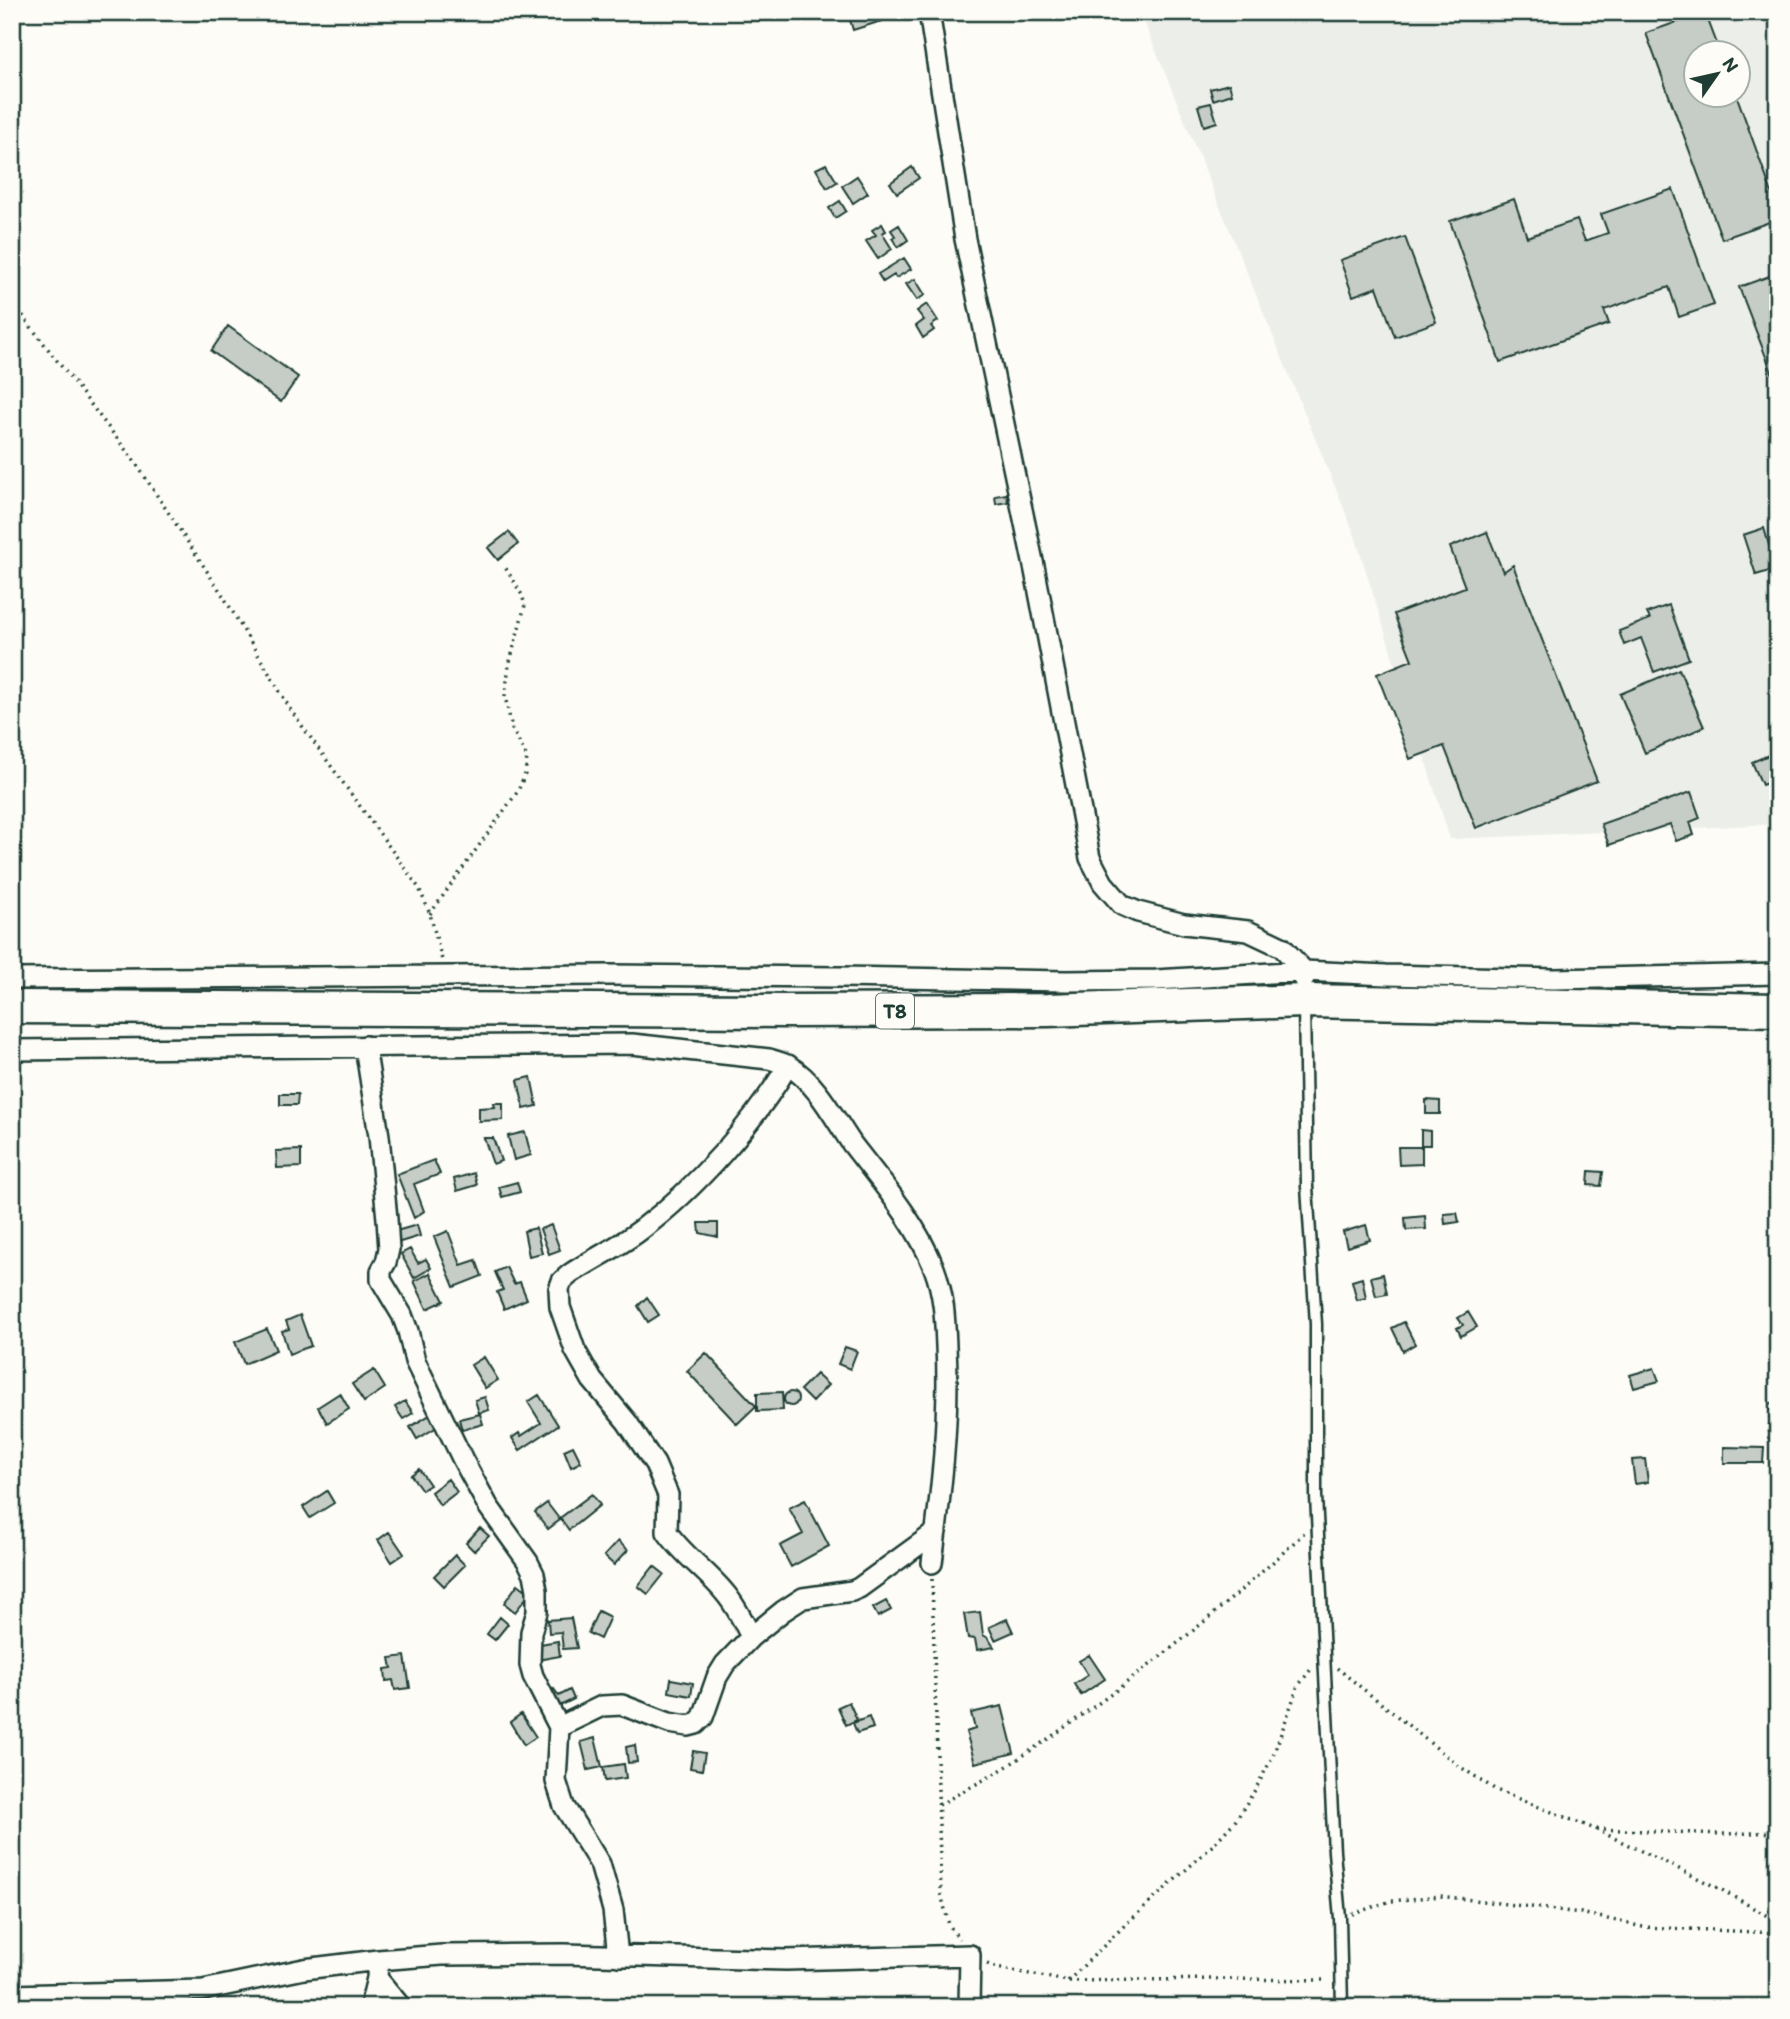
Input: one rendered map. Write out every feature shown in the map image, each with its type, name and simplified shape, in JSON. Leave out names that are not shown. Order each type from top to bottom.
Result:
[{"type":"highway","name":"T8","points":[[12,1007],[1048,1010],[1304,986],[1778,1010]]},
{"type":"street","points":[[929,12],[965,239],[1035,571],[1090,858],[1103,883],[1122,905],[1184,924],[1248,931],[1282,947],[1304,986]]},
{"type":"street","points":[[12,979],[827,977],[1156,980],[1304,986],[1385,975],[1554,979],[1778,974]]},
{"type":"street","points":[[12,1050],[632,1044],[769,1059],[788,1065],[805,1078],[817,1093],[903,1212],[933,1266],[941,1290],[948,1382],[946,1434],[932,1563]]},
{"type":"street","points":[[365,1046],[379,1136],[387,1219],[389,1249],[381,1271],[381,1280],[402,1315],[415,1361],[463,1460],[488,1506],[534,1574],[537,1612],[531,1632],[530,1665],[559,1727],[556,1780],[564,1806],[600,1864],[613,1910],[618,1956]]},
{"type":"street","points":[[751,1637],[724,1591],[684,1552],[667,1531],[668,1495],[663,1481],[627,1422],[592,1380],[575,1350],[561,1307],[559,1289],[562,1281],[570,1274],[641,1230],[677,1200],[749,1121],[788,1065]]},
{"type":"street","points":[[559,1727],[602,1706],[622,1705],[669,1723],[688,1726],[696,1724],[703,1717],[725,1664],[751,1637],[783,1611],[803,1598],[859,1588],[936,1532]]},
{"type":"street","points":[[12,1995],[203,1990],[304,1969],[377,1969],[442,1955],[786,1960],[970,1955],[969,2007]]},
{"type":"street","points":[[370,2007],[377,1969]]},
{"type":"street","points":[[377,1969],[401,2007]]},
{"type":"lane","points":[[1304,986],[1307,1187],[1316,1324],[1317,1520],[1334,1852],[1340,1918],[1342,2007]]},
{"type":"path","points":[[12,297],[25,319],[135,462],[222,594],[292,712],[419,888],[430,914],[446,976]]},
{"type":"path","points":[[430,914],[518,791],[526,774],[527,757],[512,729],[505,696],[509,665],[525,605],[505,567]]},
{"type":"path","points":[[1769,1439],[1771,1404],[1778,1396]]},
{"type":"path","points":[[939,1805],[1008,1766],[1131,1680],[1235,1597],[1317,1520]]},
{"type":"path","points":[[932,1563],[941,1894],[949,1925],[970,1955],[997,1968],[1068,1982],[1342,1980]]},
{"type":"path","points":[[1068,1982],[1210,1848],[1236,1819],[1273,1756],[1298,1686],[1309,1670],[1324,1658],[1459,1766],[1496,1790],[1595,1829],[1722,1890],[1778,1922]]},
{"type":"path","points":[[1595,1829],[1722,1834],[1778,1832]]},
{"type":"path","points":[[1340,1918],[1391,1901],[1440,1896],[1581,1913],[1643,1927],[1778,1933]]},
{"type":"shaded area","points":[[1140,12],[1778,12],[1778,824],[1450,839],[1354,533]]},
{"type":"building","points":[[875,12],[889,12],[891,18],[853,30],[850,20]]},
{"type":"building","points":[[1705,12],[1715,38],[1682,38],[1682,108],[1741,108],[1778,210],[1778,219],[1722,239],[1646,33]]},
{"type":"building","points":[[1229,84],[1232,94],[1213,100],[1210,89]]},
{"type":"building","points":[[1211,103],[1217,122],[1204,126],[1198,106]]},
{"type":"building","points":[[826,164],[837,182],[827,188],[816,169]]},
{"type":"building","points":[[912,167],[919,178],[897,193],[890,183]]},
{"type":"building","points":[[857,176],[868,193],[853,203],[842,186]]},
{"type":"building","points":[[1673,189],[1714,305],[1679,317],[1669,287],[1604,310],[1609,324],[1500,362],[1450,221],[1514,199],[1527,237],[1577,220],[1585,241],[1608,233],[1601,214]]},
{"type":"building","points":[[840,201],[846,211],[835,218],[829,208]]},
{"type":"building","points":[[882,224],[886,231],[882,233],[892,249],[878,259],[866,241],[876,235],[872,230]]},
{"type":"building","points":[[899,225],[908,240],[898,247],[892,238],[895,236],[891,230]]},
{"type":"building","points":[[1405,237],[1436,322],[1395,337],[1377,287],[1353,296],[1340,260]]},
{"type":"building","points":[[904,258],[911,269],[883,282],[878,274]]},
{"type":"building","points":[[1778,273],[1778,388],[1739,287]]},
{"type":"building","points":[[915,279],[925,295],[917,300],[906,284]]},
{"type":"building","points":[[927,304],[938,321],[931,326],[934,330],[923,338],[916,326],[924,320],[917,311]]},
{"type":"building","points":[[228,326],[298,377],[281,402],[211,351]]},
{"type":"building","points":[[1007,494],[1008,502],[996,504],[995,496]]},
{"type":"building","points":[[1764,528],[1776,569],[1756,575],[1743,535]]},
{"type":"building","points":[[509,532],[518,544],[498,560],[488,548]]},
{"type":"building","points":[[1487,532],[1503,572],[1513,565],[1597,781],[1476,828],[1444,746],[1410,759],[1377,674],[1412,660],[1394,614],[1465,587],[1450,547]]},
{"type":"building","points":[[1669,605],[1689,659],[1654,672],[1641,638],[1624,645],[1619,631],[1650,619],[1647,613]]},
{"type":"building","points":[[1679,669],[1704,727],[1645,753],[1620,694]]},
{"type":"building","points":[[1778,751],[1778,779],[1762,785],[1752,762]]},
{"type":"building","points":[[1691,792],[1700,818],[1690,822],[1694,835],[1676,841],[1670,824],[1609,845],[1601,824]]},
{"type":"building","points":[[531,1077],[537,1106],[524,1109],[518,1080]]},
{"type":"building","points":[[280,1094],[298,1094],[297,1105],[280,1105]]},
{"type":"building","points":[[1426,1100],[1440,1101],[1440,1114],[1426,1114]]},
{"type":"building","points":[[494,1103],[503,1103],[503,1120],[479,1121],[479,1108],[495,1107]]},
{"type":"building","points":[[1421,1130],[1430,1131],[1430,1145],[1421,1145]]},
{"type":"building","points":[[525,1132],[531,1155],[514,1160],[508,1136]]},
{"type":"building","points":[[484,1138],[493,1138],[501,1161],[493,1164]]},
{"type":"building","points":[[1398,1147],[1422,1147],[1422,1164],[1399,1165]]},
{"type":"building","points":[[301,1150],[301,1167],[277,1168],[276,1151]]},
{"type":"building","points":[[434,1160],[440,1174],[414,1184],[424,1211],[414,1218],[397,1174]]},
{"type":"building","points":[[1589,1171],[1603,1172],[1601,1186],[1588,1185]]},
{"type":"building","points":[[474,1173],[477,1185],[457,1191],[454,1179]]},
{"type":"building","points":[[517,1182],[520,1192],[502,1197],[499,1187]]},
{"type":"building","points":[[1457,1213],[1459,1222],[1445,1224],[1444,1214]]},
{"type":"building","points":[[1425,1216],[1426,1229],[1406,1230],[1405,1218]]},
{"type":"building","points":[[699,1223],[718,1223],[718,1237],[700,1233]]},
{"type":"building","points":[[417,1225],[420,1236],[397,1243],[393,1232]]},
{"type":"building","points":[[551,1225],[560,1250],[549,1254],[540,1229]]},
{"type":"building","points":[[1366,1225],[1370,1240],[1347,1247],[1343,1232]]},
{"type":"building","points":[[536,1228],[542,1253],[529,1256],[524,1231]]},
{"type":"building","points":[[448,1231],[461,1265],[476,1260],[482,1276],[454,1287],[434,1237]]},
{"type":"building","points":[[410,1249],[418,1263],[426,1259],[431,1268],[414,1278],[401,1254]]},
{"type":"building","points":[[506,1267],[514,1284],[520,1282],[527,1299],[504,1309],[497,1292],[503,1290],[495,1272]]},
{"type":"building","points":[[430,1273],[444,1301],[427,1309],[414,1281]]},
{"type":"building","points":[[1383,1274],[1387,1294],[1376,1296],[1371,1277]]},
{"type":"building","points":[[1362,1278],[1366,1298],[1357,1300],[1352,1281]]},
{"type":"building","points":[[647,1297],[659,1315],[648,1322],[638,1306]]},
{"type":"building","points":[[1468,1312],[1477,1327],[1461,1336],[1457,1328],[1463,1325],[1458,1318]]},
{"type":"building","points":[[300,1315],[311,1346],[289,1354],[282,1331],[289,1329],[286,1321]]},
{"type":"building","points":[[1404,1322],[1415,1344],[1403,1351],[1392,1328]]},
{"type":"building","points":[[267,1329],[276,1350],[244,1364],[235,1342]]},
{"type":"building","points":[[845,1347],[857,1351],[850,1369],[838,1364]]},
{"type":"building","points":[[706,1353],[756,1406],[737,1424],[687,1371]]},
{"type":"building","points":[[484,1357],[498,1380],[485,1388],[471,1365]]},
{"type":"building","points":[[1654,1368],[1659,1381],[1634,1388],[1630,1375]]},
{"type":"building","points":[[374,1370],[385,1388],[364,1402],[352,1384]]},
{"type":"building","points":[[816,1374],[828,1385],[812,1402],[800,1390]]},
{"type":"building","points":[[782,1392],[783,1410],[757,1411],[757,1393]]},
{"type":"building","points":[[788,1392],[794,1392],[798,1399],[794,1406],[788,1406],[784,1402],[784,1396]]},
{"type":"building","points":[[340,1393],[349,1409],[327,1423],[318,1407]]},
{"type":"building","points":[[539,1395],[558,1425],[520,1450],[512,1438],[519,1433],[521,1436],[541,1423],[528,1402]]},
{"type":"building","points":[[485,1397],[489,1410],[479,1413],[475,1400]]},
{"type":"building","points":[[405,1401],[413,1413],[403,1419],[395,1407]]},
{"type":"building","points":[[480,1414],[483,1424],[462,1430],[459,1419]]},
{"type":"building","points":[[430,1415],[437,1427],[417,1439],[410,1427]]},
{"type":"building","points":[[573,1446],[581,1462],[571,1467],[564,1450]]},
{"type":"building","points":[[1724,1447],[1764,1448],[1763,1463],[1724,1463]]},
{"type":"building","points":[[1645,1459],[1648,1482],[1635,1484],[1632,1460]]},
{"type":"building","points":[[419,1469],[430,1485],[422,1490],[411,1475]]},
{"type":"building","points":[[448,1479],[457,1492],[440,1505],[431,1492]]},
{"type":"building","points":[[327,1491],[334,1503],[310,1518],[303,1507]]},
{"type":"building","points":[[592,1494],[600,1505],[569,1530],[560,1518]]},
{"type":"building","points":[[805,1500],[829,1546],[791,1567],[780,1546],[803,1534],[789,1508]]},
{"type":"building","points":[[547,1503],[560,1520],[548,1529],[535,1512]]},
{"type":"building","points":[[480,1528],[489,1536],[474,1551],[466,1543]]},
{"type":"building","points":[[389,1532],[404,1554],[392,1562],[378,1540]]},
{"type":"building","points":[[618,1541],[628,1550],[614,1565],[604,1556]]},
{"type":"building","points":[[455,1555],[465,1565],[444,1586],[434,1576]]},
{"type":"building","points":[[654,1566],[664,1574],[648,1594],[638,1586]]},
{"type":"building","points":[[518,1584],[530,1593],[515,1612],[504,1603]]},
{"type":"building","points":[[886,1601],[891,1610],[878,1617],[873,1608]]},
{"type":"building","points":[[598,1611],[610,1617],[600,1639],[588,1633]]},
{"type":"building","points":[[980,1612],[983,1635],[994,1647],[977,1650],[975,1639],[968,1638],[964,1614]]},
{"type":"building","points":[[500,1617],[508,1624],[495,1640],[487,1634]]},
{"type":"building","points":[[571,1618],[577,1648],[563,1649],[561,1632],[549,1633],[548,1620]]},
{"type":"building","points":[[1007,1619],[1013,1632],[995,1640],[989,1627]]},
{"type":"building","points":[[558,1641],[560,1656],[537,1660],[534,1645]]},
{"type":"building","points":[[1089,1655],[1105,1679],[1081,1695],[1074,1684],[1088,1675],[1079,1661]]},
{"type":"building","points":[[405,1656],[410,1688],[395,1690],[393,1680],[386,1681],[385,1669],[392,1668],[390,1658]]},
{"type":"building","points":[[671,1679],[693,1683],[691,1696],[669,1692]]},
{"type":"building","points":[[554,1689],[559,1696],[570,1690],[574,1699],[556,1708],[547,1692]]},
{"type":"building","points":[[849,1702],[857,1720],[846,1725],[838,1707]]},
{"type":"building","points":[[1002,1706],[1014,1753],[975,1763],[966,1732],[975,1729],[971,1713]]},
{"type":"building","points":[[521,1714],[536,1737],[524,1745],[510,1722]]},
{"type":"building","points":[[869,1717],[873,1728],[857,1733],[853,1723]]},
{"type":"building","points":[[595,1738],[602,1767],[588,1770],[581,1742]]},
{"type":"building","points":[[635,1745],[637,1762],[628,1763],[626,1747]]},
{"type":"building","points":[[693,1751],[705,1753],[702,1770],[690,1768]]},
{"type":"building","points":[[624,1764],[626,1778],[605,1781],[603,1767]]}]
